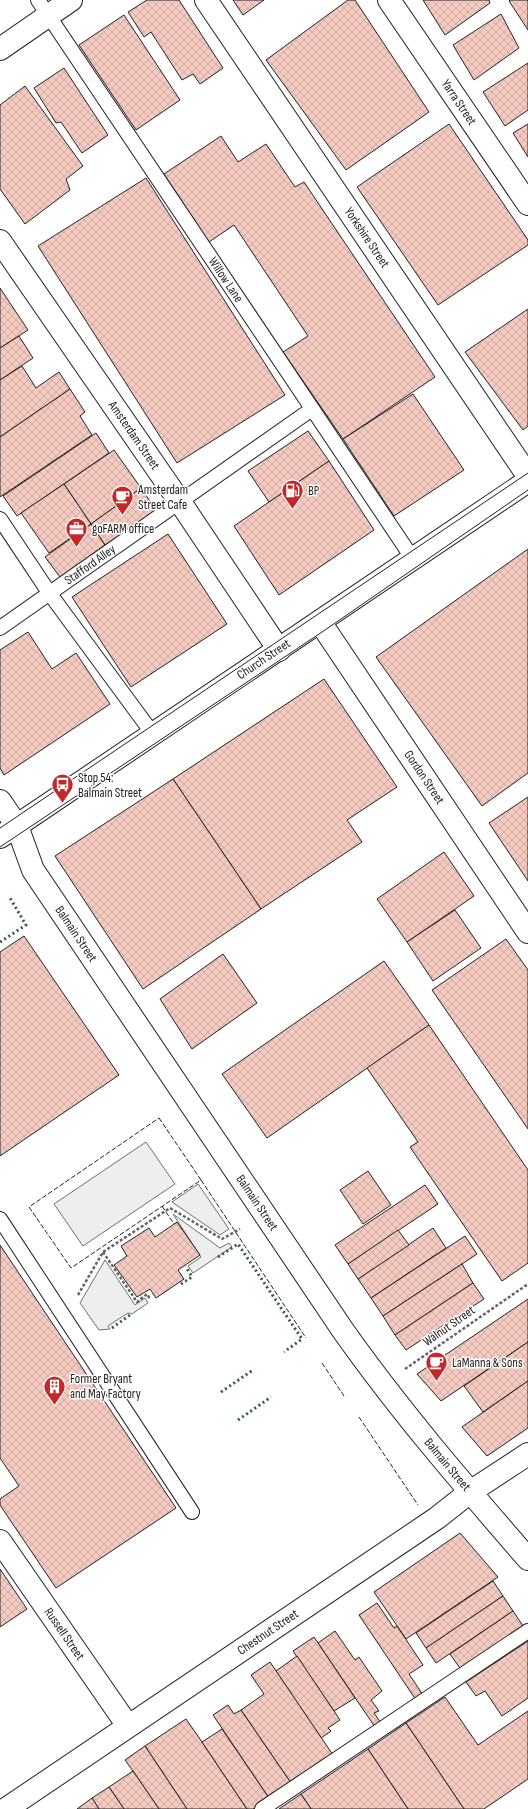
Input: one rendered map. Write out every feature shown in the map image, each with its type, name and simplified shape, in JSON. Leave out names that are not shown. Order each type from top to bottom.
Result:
[{"type":"street","points":[[0,49],[43,8],[71,0]]},
{"type":"street","name":"Yorkshire Street","points":[[206,0],[528,476]]},
{"type":"street","name":"Yarra Street","points":[[390,0],[528,204]]},
{"type":"street","name":"Amsterdam Street","points":[[2,247],[180,502],[279,650]]},
{"type":"street","name":"Church Street","points":[[8,832],[528,481]]},
{"type":"street","name":"Gordon Street","points":[[320,622],[528,932]]},
{"type":"street","name":"Balmain Street","points":[[0,802],[8,832],[382,1385],[470,1492],[528,1559]]},
{"type":"street","name":"Chestnut Street","points":[[6,1809],[437,1518],[470,1492],[528,1454]]},
{"type":"street","name":"Russell Street","points":[[0,1541],[128,1726]]},
{"type":"lane","name":"Willow Lane","points":[[43,8],[413,559]]},
{"type":"lane","name":"Stafford Alley","points":[[0,628],[312,409]]},
{"type":"lane","points":[[0,519],[50,594],[153,734]]},
{"type":"lane","points":[[0,1219],[192,1512]]},
{"type":"lane","points":[[262,1809],[528,1631]]},
{"type":"path","points":[[78,1296],[103,1252],[170,1208],[222,1239],[240,1229]]},
{"type":"path","points":[[103,1252],[137,1302],[147,1294],[150,1299]]},
{"type":"path","name":"Walnut Street","points":[[382,1385],[528,1284]]},
{"type":"shaded area","points":[[146,1142],[175,1184],[83,1246],[54,1204]]},
{"type":"shaded area","points":[[198,1184],[229,1229],[220,1235],[172,1202]]},
{"type":"shaded area","points":[[173,1214],[220,1248],[229,1243],[232,1247],[193,1273],[188,1266],[201,1257]]},
{"type":"shaded area","points":[[105,1260],[135,1305],[145,1298],[148,1303],[132,1314],[128,1313],[108,1326],[110,1329],[99,1330],[80,1303]]},
{"type":"building","points":[[147,0],[179,0],[223,68],[200,84],[193,74],[182,80],[151,32],[144,37],[128,12]]},
{"type":"building","points":[[233,0],[264,0],[243,15]]},
{"type":"building","points":[[348,0],[355,0],[429,112],[346,170],[266,60]]},
{"type":"building","points":[[423,0],[489,0],[490,3],[445,35]]},
{"type":"building","points":[[528,0],[528,30],[509,1]]},
{"type":"building","points":[[501,14],[519,48],[474,80],[453,45]]},
{"type":"building","points":[[124,15],[180,100],[136,130],[79,45]]},
{"type":"building","points":[[528,63],[528,110],[505,126],[483,92]]},
{"type":"building","points":[[64,68],[108,135],[82,153],[61,122],[56,123],[34,88]]},
{"type":"building","points":[[25,86],[83,166],[66,179],[70,190],[25,224],[0,189],[0,105]]},
{"type":"building","points":[[449,124],[528,240],[528,245],[438,305],[357,187]]},
{"type":"building","points":[[528,124],[528,157],[513,133]]},
{"type":"building","points":[[221,136],[238,162],[266,144],[295,187],[304,182],[435,377],[343,439],[283,352],[308,336],[234,225],[209,242],[164,174]]},
{"type":"building","points":[[146,178],[285,395],[177,463],[38,246]]},
{"type":"building","points":[[0,288],[28,330],[0,348]]},
{"type":"building","points":[[528,309],[528,426],[523,430],[465,352]]},
{"type":"building","points":[[19,336],[33,358],[0,380],[0,348]]},
{"type":"building","points":[[22,366],[36,388],[59,372],[70,389],[0,437],[0,380]]},
{"type":"building","points":[[70,389],[85,412],[80,416],[92,435],[0,497],[0,437]]},
{"type":"building","points":[[413,394],[464,470],[394,516],[343,439]]},
{"type":"building","points":[[308,431],[329,461],[269,502],[248,471]]},
{"type":"building","points":[[96,433],[109,453],[17,516],[3,496]]},
{"type":"building","points":[[114,450],[141,488],[91,524],[64,484]]},
{"type":"building","name":"BP","points":[[329,461],[374,530],[279,595],[234,526]]},
{"type":"building","points":[[64,484],[91,524],[49,553],[21,513]]},
{"type":"building","name":"Amsterdam Street Cafe","points":[[141,488],[156,510],[105,545],[91,524]]},
{"type":"building","name":"goFARM office","points":[[91,524],[105,545],[60,577],[45,557]]},
{"type":"building","points":[[168,534],[227,624],[131,687],[72,597]]},
{"type":"building","points":[[528,549],[528,773],[482,806],[376,657]]},
{"type":"building","points":[[28,632],[52,669],[76,653],[110,704],[4,775],[0,768],[0,650]]},
{"type":"building","points":[[324,679],[397,787],[347,820],[362,842],[261,909],[173,779]]},
{"type":"building","points":[[173,779],[261,909],[143,989],[55,856]]},
{"type":"building","points":[[528,797],[528,881],[489,823]]},
{"type":"building","points":[[444,852],[474,896],[407,942],[377,899]]},
{"type":"building","points":[[455,910],[481,948],[433,981],[407,942]]},
{"type":"building","points":[[24,936],[119,1075],[0,1156],[0,952]]},
{"type":"building","points":[[506,939],[528,970],[528,1129],[432,990]]},
{"type":"building","points":[[223,954],[257,1003],[192,1049],[160,999]]},
{"type":"building","points":[[384,961],[429,1025],[267,1138],[222,1074]]},
{"type":"building","points":[[429,1025],[528,1170],[528,1263],[502,1281],[410,1147],[418,1142],[367,1068]]},
{"type":"building","points":[[368,1171],[391,1205],[363,1224],[340,1190]]},
{"type":"building","points":[[425,1185],[438,1204],[348,1264],[335,1245]]},
{"type":"building","points":[[177,1222],[200,1255],[178,1270],[184,1279],[156,1298],[150,1289],[137,1297],[114,1265],[127,1256],[121,1246],[149,1228],[155,1237]]},
{"type":"building","points":[[433,1228],[446,1248],[371,1298],[358,1279]]},
{"type":"building","points":[[398,1230],[409,1245],[358,1279],[348,1264]]},
{"type":"building","points":[[465,1236],[477,1254],[383,1316],[371,1298]]},
{"type":"building","name":"Former Bryant and May Factory","points":[[0,1245],[176,1508],[56,1588],[0,1505],[0,1499],[19,1486],[0,1458]]},
{"type":"building","points":[[462,1264],[473,1283],[395,1335],[383,1316]]},
{"type":"building","points":[[473,1283],[484,1299],[406,1350],[395,1335]]},
{"type":"building","points":[[528,1299],[528,1342],[441,1401],[417,1374]]},
{"type":"building","points":[[528,1342],[528,1381],[483,1412],[464,1386]]},
{"type":"building","points":[[528,1381],[528,1428],[487,1456],[462,1427]]},
{"type":"building","points":[[460,1533],[498,1577],[406,1639],[374,1592]]},
{"type":"building","points":[[0,1569],[27,1609],[0,1627]]},
{"type":"building","points":[[493,1581],[503,1596],[426,1648],[416,1633]]},
{"type":"building","points":[[503,1596],[513,1611],[436,1663],[426,1648]]},
{"type":"building","points":[[377,1603],[394,1628],[397,1626],[423,1665],[409,1674],[423,1695],[416,1700],[359,1615]]},
{"type":"building","points":[[513,1611],[525,1629],[462,1671],[450,1654]]},
{"type":"building","points":[[335,1631],[355,1660],[359,1657],[382,1691],[371,1700],[379,1711],[374,1713],[381,1723],[375,1727],[318,1643]]},
{"type":"building","points":[[314,1637],[355,1698],[334,1711],[293,1651]]},
{"type":"building","points":[[528,1641],[528,1698],[502,1716],[485,1691],[476,1696],[466,1682]]},
{"type":"building","points":[[297,1656],[340,1720],[328,1728],[331,1731],[321,1738],[276,1671]]},
{"type":"building","points":[[270,1662],[333,1755],[291,1783],[241,1710],[264,1694],[251,1675]]},
{"type":"building","points":[[445,1697],[478,1745],[528,1711],[528,1779],[484,1809],[464,1809],[406,1723]]},
{"type":"building","points":[[228,1705],[234,1714],[241,1710],[291,1783],[269,1798],[213,1715]]},
{"type":"building","points":[[186,1719],[247,1809],[187,1809],[145,1746]]},
{"type":"building","points":[[406,1723],[464,1809],[408,1809],[368,1749]]},
{"type":"building","points":[[222,1729],[269,1798],[253,1809],[247,1809],[202,1742]]},
{"type":"building","points":[[145,1746],[187,1809],[159,1809],[125,1760]]},
{"type":"building","points":[[368,1749],[408,1809],[311,1809],[301,1794]]},
{"type":"building","points":[[133,1771],[159,1809],[124,1809],[109,1787]]},
{"type":"building","points":[[109,1787],[124,1809],[99,1809],[92,1798]]},
{"type":"building","points":[[301,1794],[311,1809],[279,1809]]},
{"type":"building","points":[[92,1798],[99,1809],[77,1809]]},
{"type":"tram line","points":[[0,828],[528,473]]},
{"type":"tram line","points":[[0,847],[325,630],[528,490]]},
{"type":"hedge","points":[[0,942],[26,925],[10,898]]},
{"type":"hedge","points":[[218,1257],[238,1244],[302,1339],[284,1352]]},
{"type":"hedge","points":[[181,1284],[192,1277],[186,1267]]},
{"type":"hedge","points":[[112,1328],[130,1315]]},
{"type":"hedge","points":[[221,1392],[253,1370]]},
{"type":"hedge","points":[[238,1420],[271,1397]]},
{"type":"fence","points":[[159,1118],[201,1180],[71,1268],[29,1207],[159,1118]]},
{"type":"fence","points":[[201,1180],[306,1338]]},
{"type":"fence","points":[[162,1206],[174,1224]]},
{"type":"fence","points":[[322,1363],[344,1396]]},
{"type":"fence","points":[[359,1417],[418,1505]]},
{"type":"place","name":"BP","points":[[292,510]]},
{"type":"place","name":"Amsterdam Street Cafe","points":[[123,516]]},
{"type":"place","name":"goFARM office","points":[[77,548]]},
{"type":"place","name":"Stop 54: Balmain Street","points":[[62,804]]},
{"type":"place","name":"LaManna & Sons","points":[[436,1382]]},
{"type":"place","name":"Former Bryant and May Factory","points":[[54,1406]]}]
